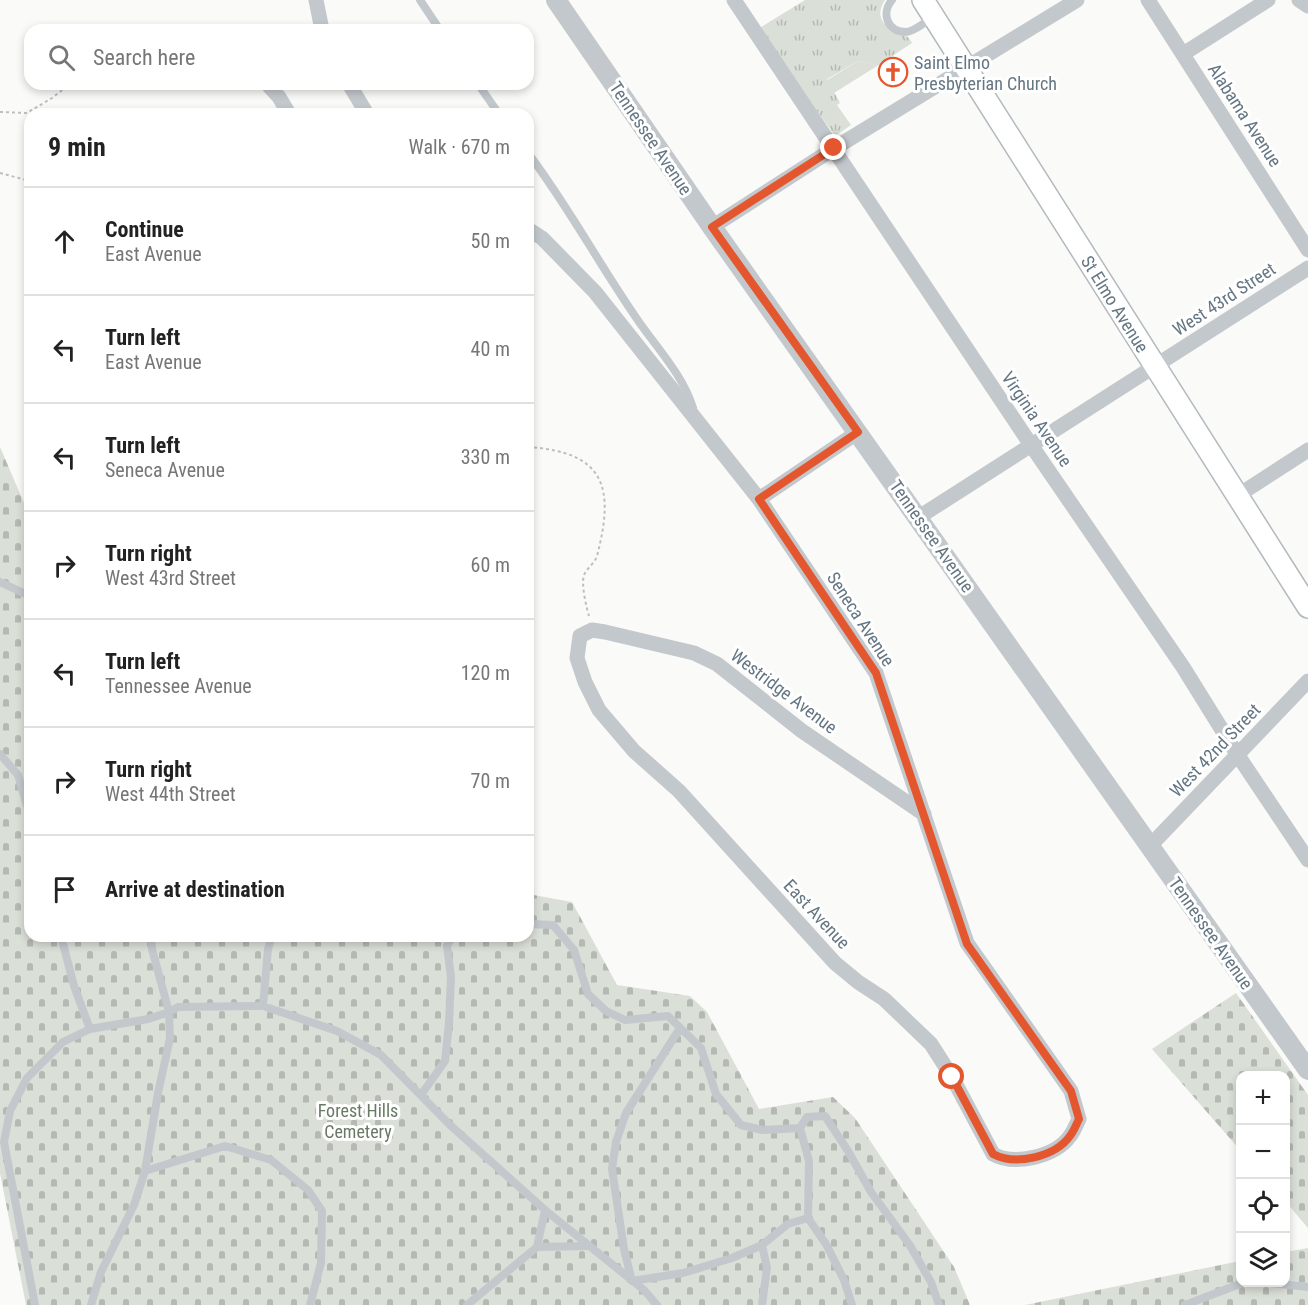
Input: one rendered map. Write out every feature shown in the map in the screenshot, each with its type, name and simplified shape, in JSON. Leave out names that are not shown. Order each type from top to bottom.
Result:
[{"type":"main road","name":"St Elmo Avenue","points":[[928,9],[1308,607]]},
{"type":"street","points":[[316,0],[321,24]]},
{"type":"street","name":"Tennessee Avenue","points":[[556,0],[712,227],[1308,1070]]},
{"type":"street","name":"Virginia Avenue","points":[[734,0],[1032,446],[1183,667],[1237,754],[1308,860]]},
{"type":"street","points":[[712,227],[833,149],[1077,0]]},
{"type":"street","name":"Alabama Avenue","points":[[1148,0],[1308,250]]},
{"type":"street","points":[[1183,54],[1268,0]]},
{"type":"street","points":[[1299,0],[1308,6]]},
{"type":"street","points":[[273,90],[285,108]]},
{"type":"street","points":[[353,90],[363,108]]},
{"type":"street","name":"Seneca Avenue","points":[[534,233],[543,238],[595,292],[759,499],[876,673],[967,944],[1071,1091],[1079,1119]]},
{"type":"street","name":"West 43rd Street","points":[[919,517],[1308,268]]},
{"type":"street","points":[[759,499],[858,432]]},
{"type":"street","points":[[1238,496],[1308,450]]},
{"type":"street","name":"Westridge Avenue","points":[[598,631],[694,653],[717,664],[802,731],[924,814]]},
{"type":"street","name":"East Avenue","points":[[598,631],[580,636],[577,658],[585,682],[600,710],[634,751],[679,791],[835,963],[884,999],[932,1044],[993,1154],[1001,1158],[1012,1159],[1035,1157],[1054,1149],[1070,1137],[1079,1119]]},
{"type":"street","name":"West 42nd Street","points":[[1150,846],[1308,681]]},
{"type":"lane","points":[[420,0],[436,24]]},
{"type":"lane","points":[[892,0],[886,7],[887,20],[891,26],[900,31],[909,32],[928,9]]},
{"type":"lane","points":[[482,90],[495,108]]},
{"type":"lane","points":[[534,161],[548,179],[636,319],[665,358],[690,398],[697,421]]},
{"type":"lane","points":[[0,582],[24,593]]},
{"type":"lane","points":[[0,754],[18,775],[24,796]]},
{"type":"lane","points":[[534,924],[553,926],[574,950],[588,994],[606,1011],[625,1020],[668,1016],[701,1048],[716,1094],[741,1125],[762,1130],[800,1128]]},
{"type":"lane","points":[[63,942],[74,986],[90,1029]]},
{"type":"lane","points":[[91,1305],[101,1272],[134,1205],[145,1171],[170,1038],[169,1012],[151,942]]},
{"type":"lane","points":[[263,1006],[270,942]]},
{"type":"lane","points":[[421,1095],[445,1061],[450,977],[447,946],[449,942]]},
{"type":"lane","points":[[36,1305],[4,1142],[10,1111],[27,1078],[63,1042],[90,1029],[148,1019],[178,1007],[263,1006],[337,1030],[381,1055],[450,1125],[545,1210],[632,1281],[657,1305]]},
{"type":"lane","points":[[632,1281],[624,1249],[612,1169],[616,1142],[626,1113],[680,1028]]},
{"type":"lane","points":[[852,1305],[844,1280],[826,1244],[808,1218],[808,1161],[800,1128],[807,1117],[825,1116],[871,1192],[909,1244],[931,1282],[939,1305]]},
{"type":"lane","points":[[145,1171],[225,1146],[271,1160],[301,1184],[308,1190],[322,1211],[321,1263],[310,1305]]},
{"type":"lane","points":[[467,1305],[537,1247],[545,1210]]},
{"type":"lane","points":[[632,1281],[683,1273],[732,1258],[762,1245],[788,1224],[808,1218]]},
{"type":"lane","points":[[762,1245],[767,1268],[762,1305]]},
{"type":"lane","points":[[537,1247],[588,1246]]},
{"type":"lane","points":[[1185,1305],[1236,1285]]},
{"type":"lane","points":[[1290,1285],[1308,1287]]},
{"type":"path","points":[[35,108],[62,90]]},
{"type":"path","points":[[0,112],[24,113]]},
{"type":"path","points":[[0,173],[24,179]]},
{"type":"path","points":[[534,447],[548,448],[574,455],[597,472],[605,494],[604,520],[596,559],[584,575],[585,598],[598,631]]},
{"type":"green space","points":[[805,0],[885,0],[880,14],[885,24],[895,32],[908,37],[912,43],[877,66],[858,61],[827,79],[840,103],[837,105],[851,125],[835,136],[758,29]]},
{"type":"green space","points":[[858,61],[877,66],[834,93],[827,80]]},
{"type":"green space","name":"Forest Hills Cemetery","points":[[0,447],[24,503],[24,942],[534,942],[534,895],[572,902],[617,985],[690,996],[707,1012],[759,1109],[833,1097],[855,1118],[954,1267],[970,1305],[26,1305],[0,1173]]},
{"type":"green space","points":[[1236,993],[1308,1095],[1308,1228],[1290,1207],[1290,1071],[1236,1071],[1236,1145],[1152,1049]]},
{"type":"green space","points":[[1308,1248],[1308,1305],[1025,1305],[1236,1262],[1236,1287],[1290,1287],[1290,1251]]},
{"type":"place","name":"Saint Elmo Presbyterian Church","points":[[893,72]]},
{"type":"route","points":[[834,148],[712,227],[858,432],[759,499],[876,673],[967,944],[1071,1091],[1079,1119],[1070,1137],[1054,1149],[1035,1157],[1001,1158],[993,1154],[952,1077]]}]
